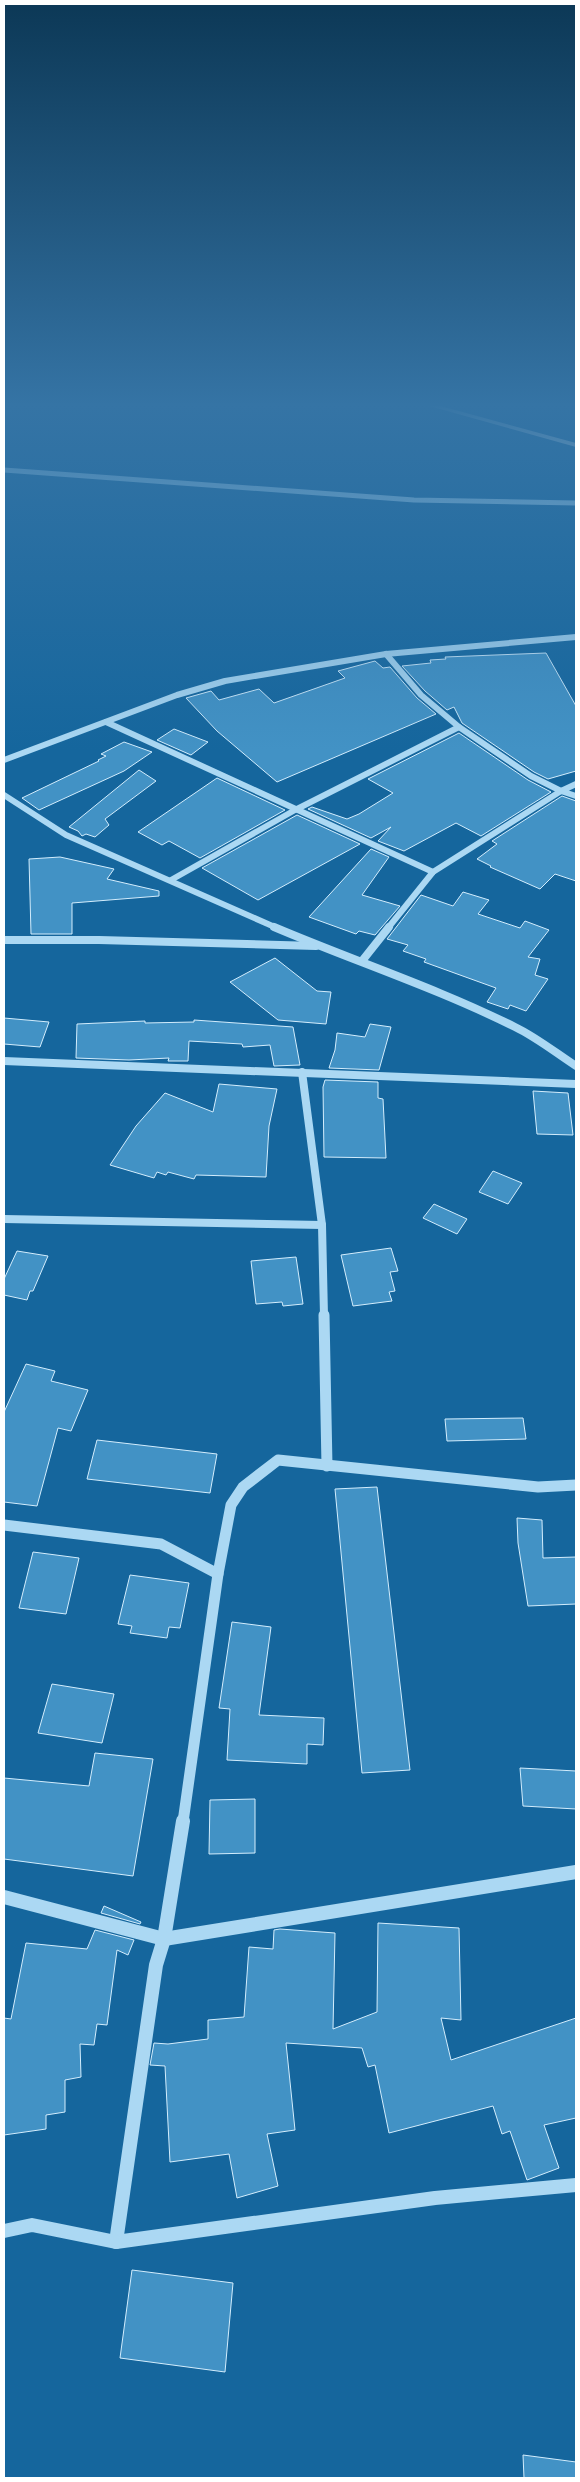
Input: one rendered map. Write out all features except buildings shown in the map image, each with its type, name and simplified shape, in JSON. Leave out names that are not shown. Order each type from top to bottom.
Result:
[{"type":"street","points":[[4,760],[177,695],[224,681],[386,654],[576,636]]},
{"type":"street","points":[[386,654],[421,695],[459,727],[531,776],[561,791],[576,796]]},
{"type":"street","points":[[106,722],[434,872]]},
{"type":"street","points":[[171,880],[295,810],[459,727]]},
{"type":"street","points":[[362,961],[434,872],[561,791],[576,784]]},
{"type":"street","points":[[4,795],[66,835],[321,946],[362,961],[516,1027],[576,1066]]},
{"type":"street","points":[[4,940],[321,946]]},
{"type":"street","points":[[4,1061],[404,1074],[576,1084]]},
{"type":"street","points":[[302,1072],[322,1225],[327,1466]]},
{"type":"street","points":[[4,1219],[322,1225]]},
{"type":"street","points":[[116,2242],[156,1965],[164,1939],[193,1759],[218,1574],[232,1505],[242,1487],[278,1460],[538,1487],[576,1486]]},
{"type":"street","points":[[4,1525],[161,1544],[218,1574]]},
{"type":"street","points":[[4,1897],[164,1939],[576,1872]]},
{"type":"street","points":[[4,2231],[32,2225],[116,2242],[435,2198],[576,2185]]}]
